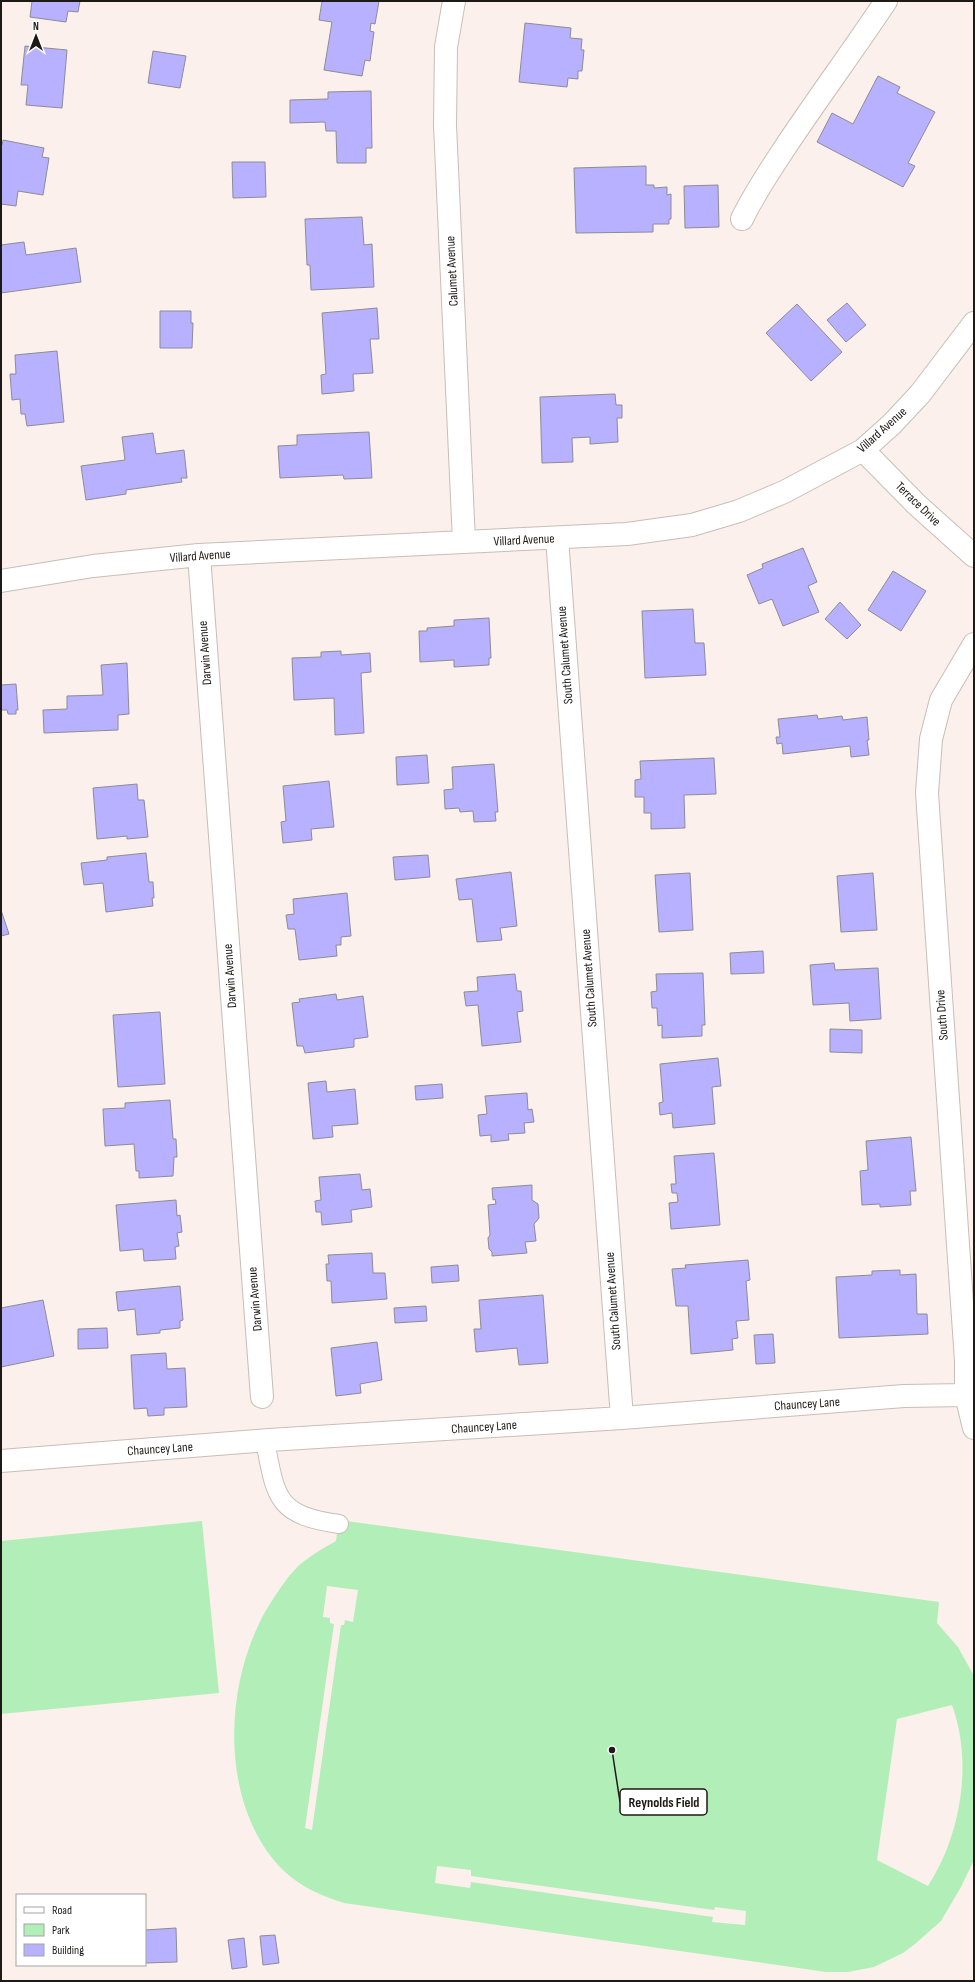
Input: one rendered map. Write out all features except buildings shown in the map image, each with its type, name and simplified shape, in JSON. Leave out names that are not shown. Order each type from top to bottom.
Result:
[{"type":"street","name":"Calumet Avenue","points":[[454,1],[446,48],[446,125],[464,542]]},
{"type":"street","points":[[742,219],[754,194],[806,115],[844,64],[886,1]]},
{"type":"street","name":"Villard Avenue","points":[[1,581],[93,566],[199,555],[627,534],[692,525],[739,510],[784,492],[863,450],[892,424],[920,394],[974,323]]},
{"type":"street","name":"Terrace Drive","points":[[863,450],[916,504],[974,556]]},
{"type":"street","name":"South Calumet Avenue","points":[[557,538],[622,1418]]},
{"type":"street","name":"Darwin Avenue","points":[[199,555],[262,1397]]},
{"type":"street","name":"South Drive","points":[[974,644],[941,700],[931,739],[927,793],[964,1323],[966,1395],[974,1428]]},
{"type":"street","name":"Chauncey Lane","points":[[1,1461],[265,1441],[622,1418],[904,1396],[966,1395]]},
{"type":"lane","points":[[265,1441],[271,1471],[282,1500],[289,1508],[303,1516],[339,1524]]},
{"type":"green space","points":[[339,1520],[939,1602],[937,1623],[958,1647],[974,1676],[974,1860],[961,1887],[941,1921],[903,1953],[874,1967],[848,1972],[826,1972],[344,1903],[304,1886],[283,1870],[262,1843],[247,1811],[238,1776],[234,1739],[236,1702],[243,1666],[255,1632],[271,1602],[298,1566],[315,1553],[336,1541]],"holes":[[[327,1586],[358,1590],[353,1622],[345,1620],[344,1625],[341,1625],[312,1830],[305,1828],[334,1624],[330,1623],[330,1618],[323,1617]],[[952,1705],[958,1727],[962,1751],[962,1774],[956,1822],[949,1844],[928,1886],[877,1860],[897,1719]],[[437,1866],[471,1870],[471,1876],[714,1910],[715,1907],[746,1911],[745,1925],[712,1922],[713,1917],[471,1882],[470,1888],[435,1883]]]},
{"type":"green space","points":[[202,1521],[219,1693],[1,1714],[1,1541]]},
{"type":"place","name":"Reynolds Field","points":[[612,1750]]}]
